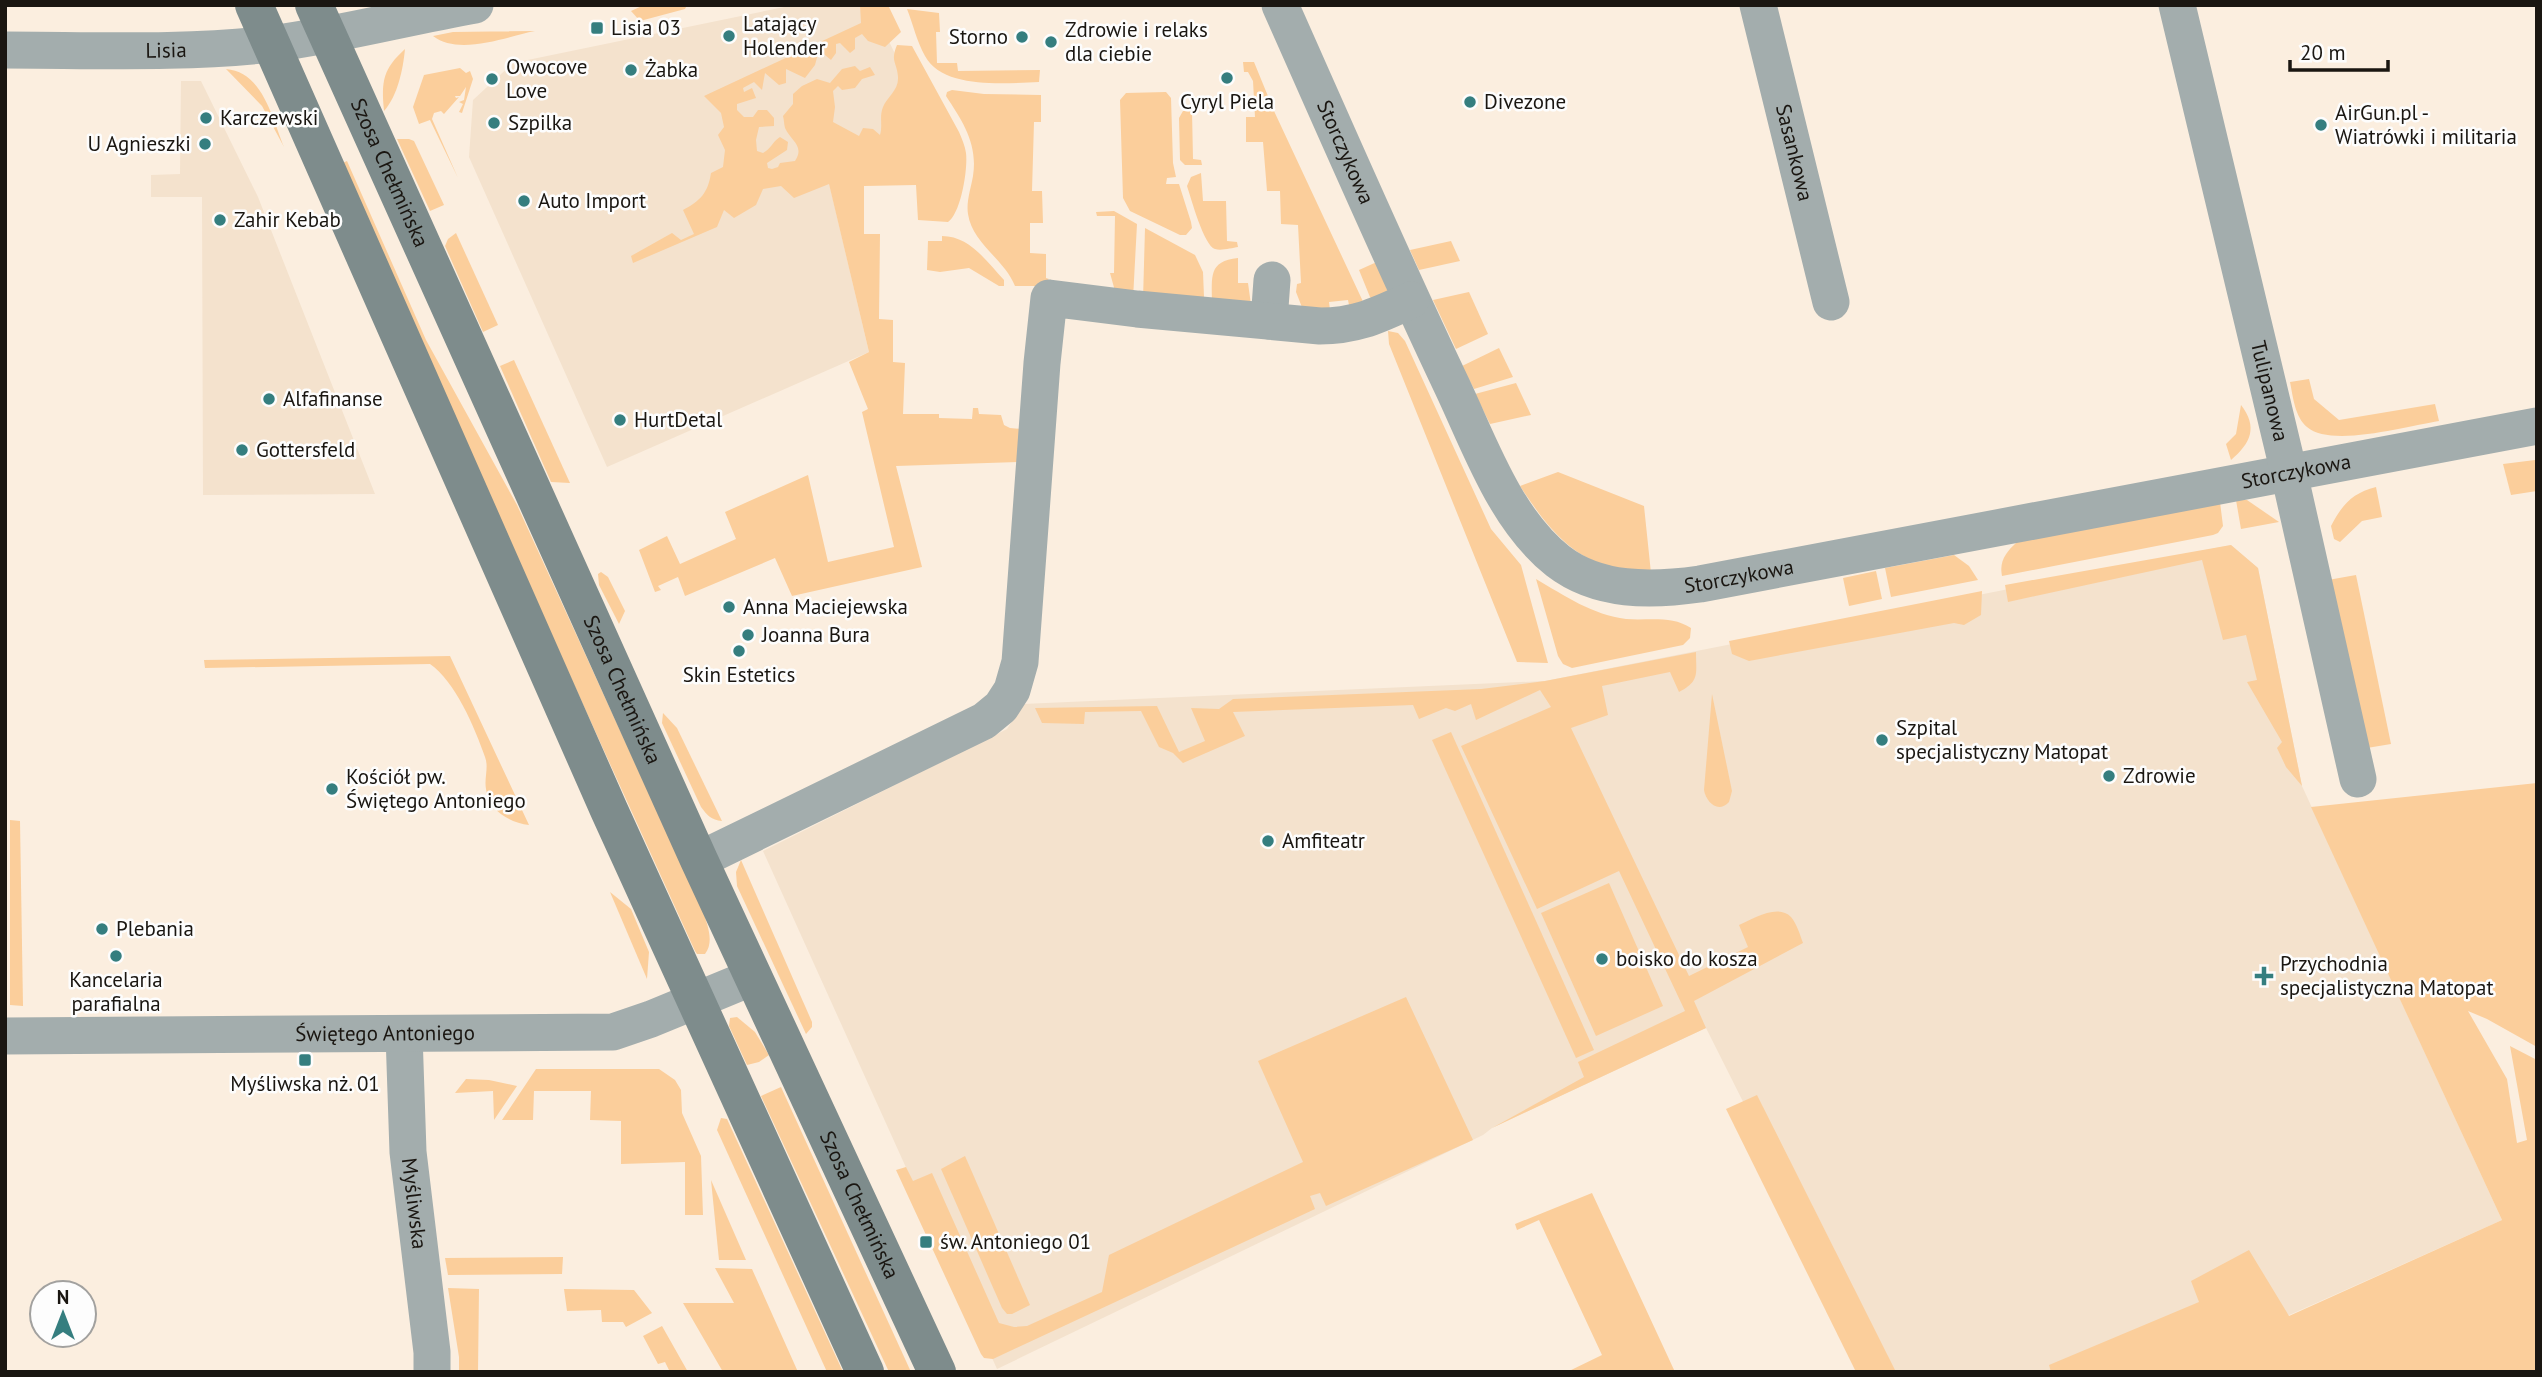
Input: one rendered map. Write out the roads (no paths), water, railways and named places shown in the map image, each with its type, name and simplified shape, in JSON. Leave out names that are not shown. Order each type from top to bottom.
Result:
[{"type":"main road","points":[[254,5],[609,810],[865,1372]]},
{"type":"main road","name":"Szosa Chełmińska","points":[[321,20],[699,860],[937,1372]]},
{"type":"street","name":"Lisia","points":[[5,50],[207,49],[271,44],[321,20],[475,5]]},
{"type":"street","name":"Storczykowa","points":[[1280,5],[1411,300],[1511,509],[1536,540],[1558,561],[1598,581],[1631,588],[1662,589],[1700,584],[2537,426]]},
{"type":"street","name":"Sasankowa","points":[[1758,5],[1830,302]]},
{"type":"street","name":"Tulipanowa","points":[[2177,5],[2289,474],[2358,779]]},
{"type":"street","points":[[1269,321],[1272,280]]},
{"type":"street","points":[[699,860],[985,721],[1001,707],[1012,690],[1023,641],[1049,298],[1341,326],[1362,322],[1411,300]]},
{"type":"street","name":"Świętego Antoniego","points":[[5,1036],[613,1032],[651,1020],[753,977]]},
{"type":"street","name":"Myśliwska","points":[[404,1034],[408,1152],[432,1352],[432,1372]]},
{"type":"place","name":"Lisia 03","points":[[597,28]]},
{"type":"place","name":"Latający Holender","points":[[729,36]]},
{"type":"place","name":"Storno","points":[[1022,37]]},
{"type":"place","name":"Zdrowie i relaks dla ciebie","points":[[1051,42]]},
{"type":"place","name":"Żabka","points":[[631,70]]},
{"type":"place","name":"Cyryl Piela","points":[[1227,78]]},
{"type":"place","name":"Owocove Love","points":[[492,79]]},
{"type":"place","name":"Divezone","points":[[1470,102]]},
{"type":"place","name":"Karczewski","points":[[206,118]]},
{"type":"place","name":"Szpilka","points":[[494,123]]},
{"type":"place","name":"AirGun.pl - Wiatrówki i militaria","points":[[2321,125]]},
{"type":"place","name":"U Agnieszki","points":[[205,144]]},
{"type":"place","name":"Auto Import","points":[[524,201]]},
{"type":"place","name":"Zahir Kebab","points":[[220,220]]},
{"type":"place","name":"Alfafinanse","points":[[269,399]]},
{"type":"place","name":"HurtDetal","points":[[620,420]]},
{"type":"place","name":"Gottersfeld","points":[[242,450]]},
{"type":"place","name":"Anna Maciejewska","points":[[729,607]]},
{"type":"place","name":"Joanna Bura","points":[[748,635]]},
{"type":"place","name":"Skin Estetics","points":[[739,651]]},
{"type":"place","name":"Szpital specjalistyczny Matopat","points":[[1882,740]]},
{"type":"place","name":"Zdrowie","points":[[2109,776]]},
{"type":"place","name":"Kościół pw. Świętego Antoniego","points":[[332,789]]},
{"type":"place","name":"Amfiteatr","points":[[1268,841]]},
{"type":"place","name":"Plebania","points":[[102,929]]},
{"type":"place","name":"Kancelaria parafialna","points":[[116,956]]},
{"type":"place","name":"boisko do kosza","points":[[1602,959]]},
{"type":"place","name":"Przychodnia specjalistyczna Matopat","points":[[2264,976]]},
{"type":"place","name":"Myśliwska nż. 01","points":[[305,1060]]},
{"type":"place","name":"św. Antoniego 01","points":[[926,1242]]}]
